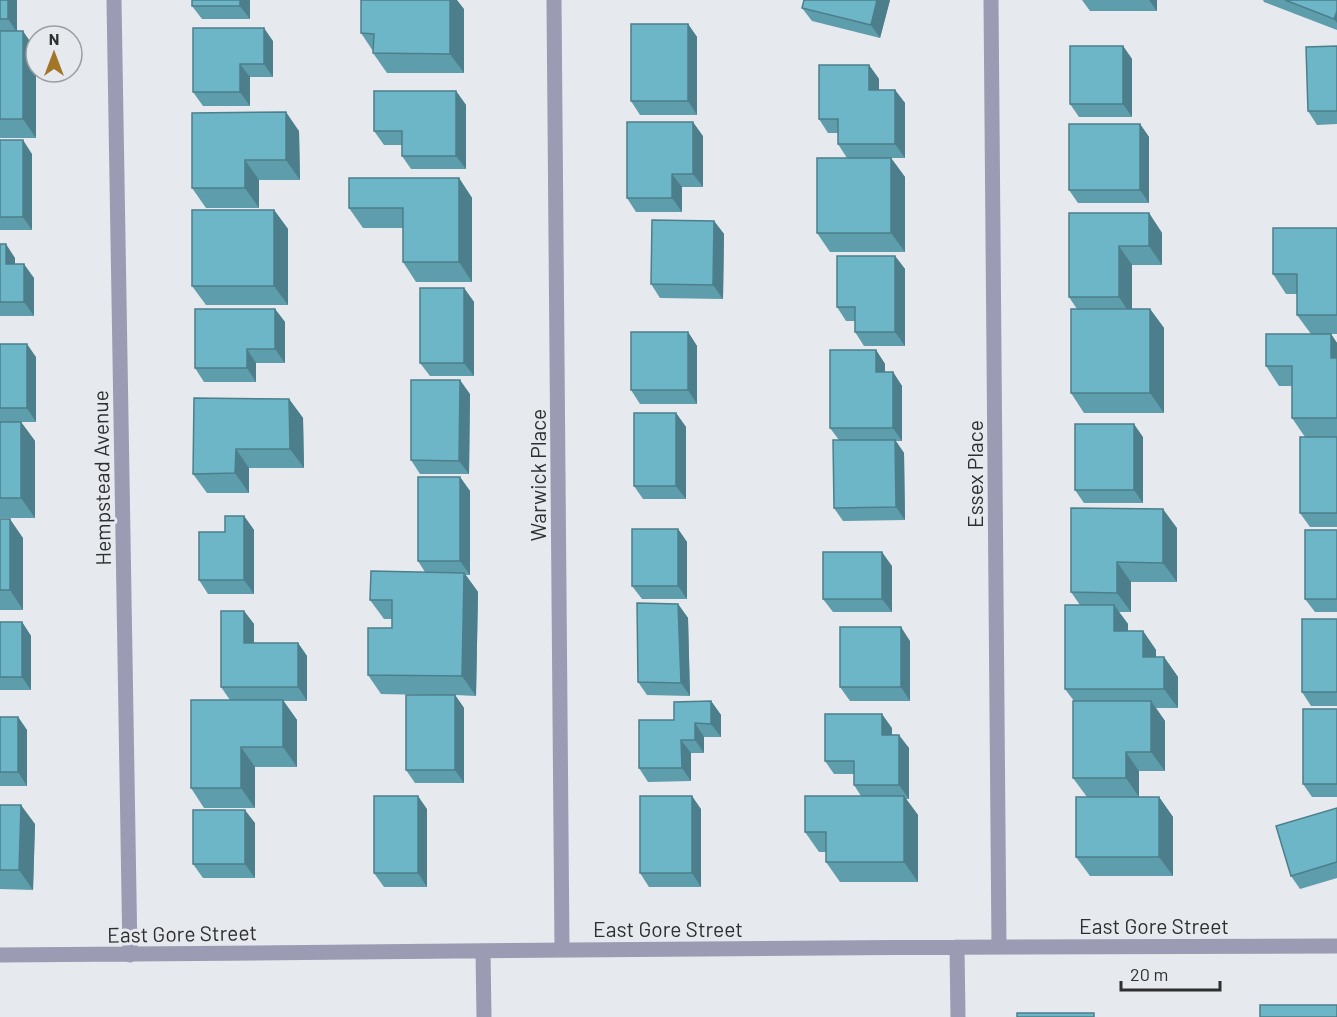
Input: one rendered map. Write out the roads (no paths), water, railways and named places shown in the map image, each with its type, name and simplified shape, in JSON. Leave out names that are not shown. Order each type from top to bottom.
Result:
[{"type":"street","name":"Hempstead Avenue","points":[[114,0],[130,955]]},
{"type":"street","name":"Warwick Place","points":[[554,0],[562,950]]},
{"type":"street","name":"Essex Place","points":[[992,0],[999,947]]},
{"type":"street","name":"East Gore Street","points":[[0,955],[1337,946]]},
{"type":"street","points":[[957,947],[958,1017]]},
{"type":"street","points":[[483,951],[484,1017]]}]
